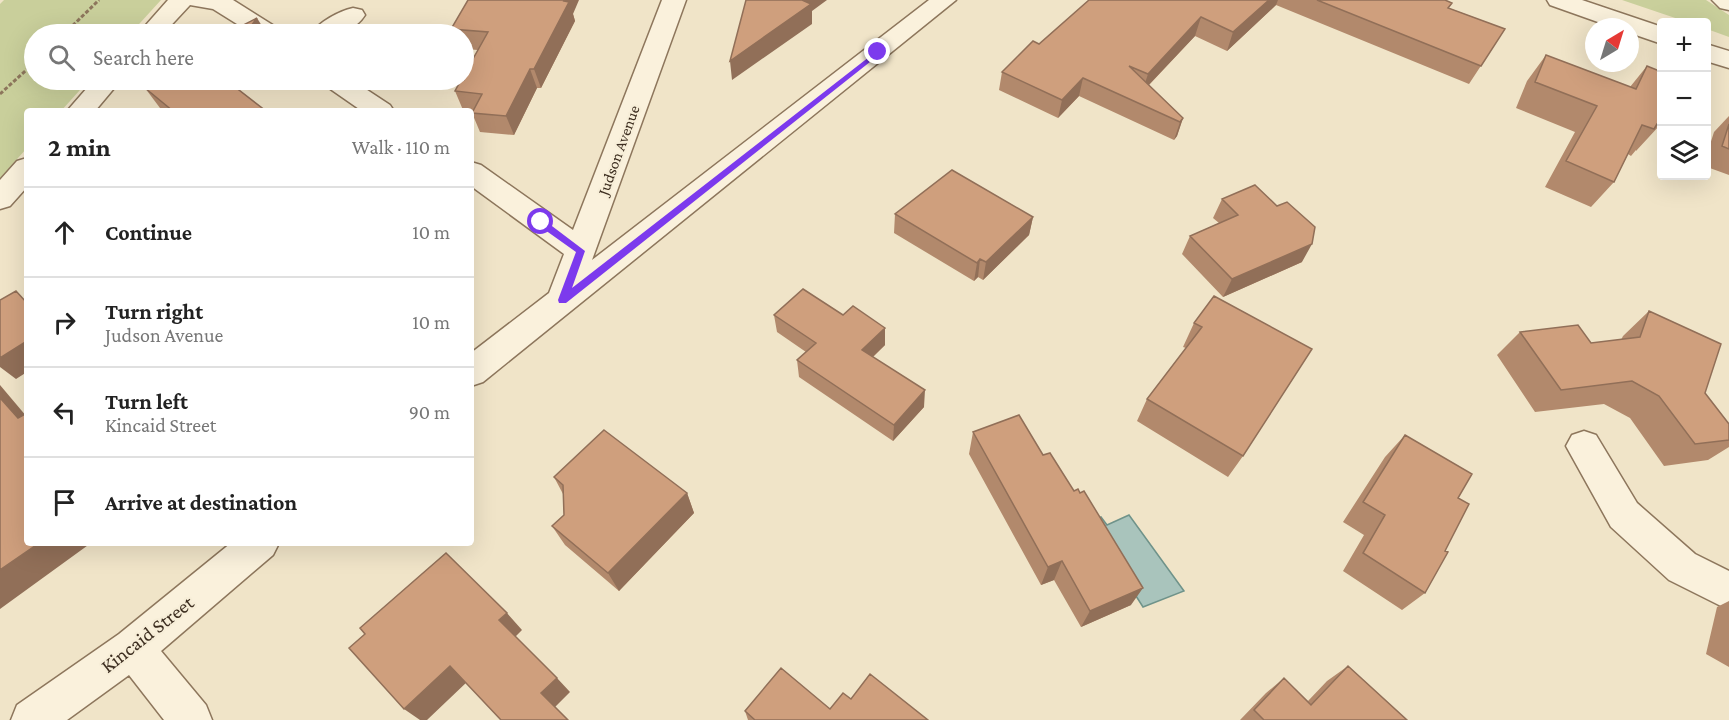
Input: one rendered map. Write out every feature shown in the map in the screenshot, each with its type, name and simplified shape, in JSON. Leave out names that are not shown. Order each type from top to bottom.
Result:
[{"type":"street","points":[[159,24],[181,0]]},
{"type":"street","points":[[198,0],[219,2],[254,24]]},
{"type":"street","name":"Judson Avenue","points":[[562,300],[674,0]]},
{"type":"street","points":[[474,370],[944,0]]},
{"type":"street","points":[[1559,0],[1657,34]]},
{"type":"street","points":[[1724,0],[1729,3]]},
{"type":"street","points":[[339,24],[353,15]]},
{"type":"street","points":[[1711,53],[1729,60]]},
{"type":"street","points":[[83,108],[99,90]]},
{"type":"street","points":[[351,90],[377,108]]},
{"type":"street","points":[[0,199],[24,173]]},
{"type":"street","points":[[474,174],[581,251]]},
{"type":"street","points":[[1584,446],[1624,515],[1682,567],[1729,591]]},
{"type":"street","name":"Kincaid Street","points":[[32,720],[133,648],[256,546]]},
{"type":"street","points":[[133,648],[191,720]]},
{"type":"path","points":[[74,24],[99,0]]},
{"type":"path","points":[[0,94],[24,72]]},
{"type":"green space","points":[[4,0],[161,0],[139,24],[24,24],[24,90],[80,90],[64,108],[24,108],[24,151],[0,178],[0,4]]},
{"type":"green space","points":[[1622,0],[1706,0],[1729,15],[1729,37],[1711,30],[1711,18],[1675,18]]},
{"type":"water","points":[[1129,515],[1184,591],[1143,607],[1089,522],[1101,517],[1107,525]]},
{"type":"building","points":[[468,0],[565,0],[569,2],[506,116],[474,113],[482,94],[455,91],[474,90],[474,57],[488,32],[474,31],[474,24],[454,24]]},
{"type":"building","points":[[746,0],[802,0],[811,4],[730,61]]},
{"type":"building","points":[[1089,0],[1269,0],[1233,32],[1201,17],[1148,74],[1129,66],[1183,118],[1180,122],[1083,78],[1062,100],[1002,72],[1033,41],[1039,44]]},
{"type":"building","points":[[1317,0],[1445,0],[1452,3],[1448,8],[1505,29],[1481,66]]},
{"type":"building","points":[[1546,55],[1585,70],[1585,72],[1591,72],[1636,89],[1647,66],[1657,70],[1657,124],[1654,129],[1642,125],[1614,182],[1566,161],[1597,106],[1535,82]]},
{"type":"building","points":[[147,90],[239,90],[262,108],[169,108]]},
{"type":"building","points":[[1729,124],[1729,149],[1722,146]]},
{"type":"building","points":[[952,170],[1033,217],[986,262],[980,259],[977,263],[895,214]]},
{"type":"building","points":[[1255,185],[1277,206],[1287,202],[1315,227],[1312,244],[1232,279],[1190,236],[1238,215],[1222,199]]},
{"type":"building","points":[[803,289],[843,315],[853,306],[885,328],[862,350],[925,390],[894,425],[797,360],[816,343],[774,315]]},
{"type":"building","points":[[16,291],[24,300],[24,343],[0,358],[0,300]]},
{"type":"building","points":[[1214,296],[1312,349],[1243,456],[1147,399],[1202,327],[1194,323]]},
{"type":"building","points":[[1649,311],[1721,344],[1705,393],[1729,424],[1729,440],[1695,444],[1659,396],[1632,381],[1561,390],[1520,332],[1578,325],[1591,343],[1640,337]]},
{"type":"building","points":[[0,398],[18,418],[24,415],[24,546],[35,546],[0,570]]},
{"type":"building","points":[[1019,415],[1043,455],[1050,453],[1074,491],[1078,489],[1080,493],[1084,491],[1143,588],[1090,611],[1062,561],[1048,567],[973,432]]},
{"type":"building","points":[[604,430],[687,493],[608,573],[552,526],[564,515],[563,485],[554,477]]},
{"type":"building","points":[[1405,435],[1472,474],[1458,498],[1469,504],[1445,551],[1448,552],[1425,593],[1363,553],[1385,515],[1363,502]]},
{"type":"building","points":[[446,553],[507,613],[499,620],[557,678],[541,693],[568,720],[501,720],[450,666],[404,709],[349,648],[365,634],[360,628]]},
{"type":"building","points":[[1348,666],[1407,720],[1264,720],[1254,710],[1284,678],[1311,705]]},
{"type":"building","points":[[781,668],[830,709],[843,693],[851,699],[870,674],[928,720],[755,720],[745,711]]},
{"type":"route","points":[[541,222],[581,251],[562,300],[878,52]]}]
